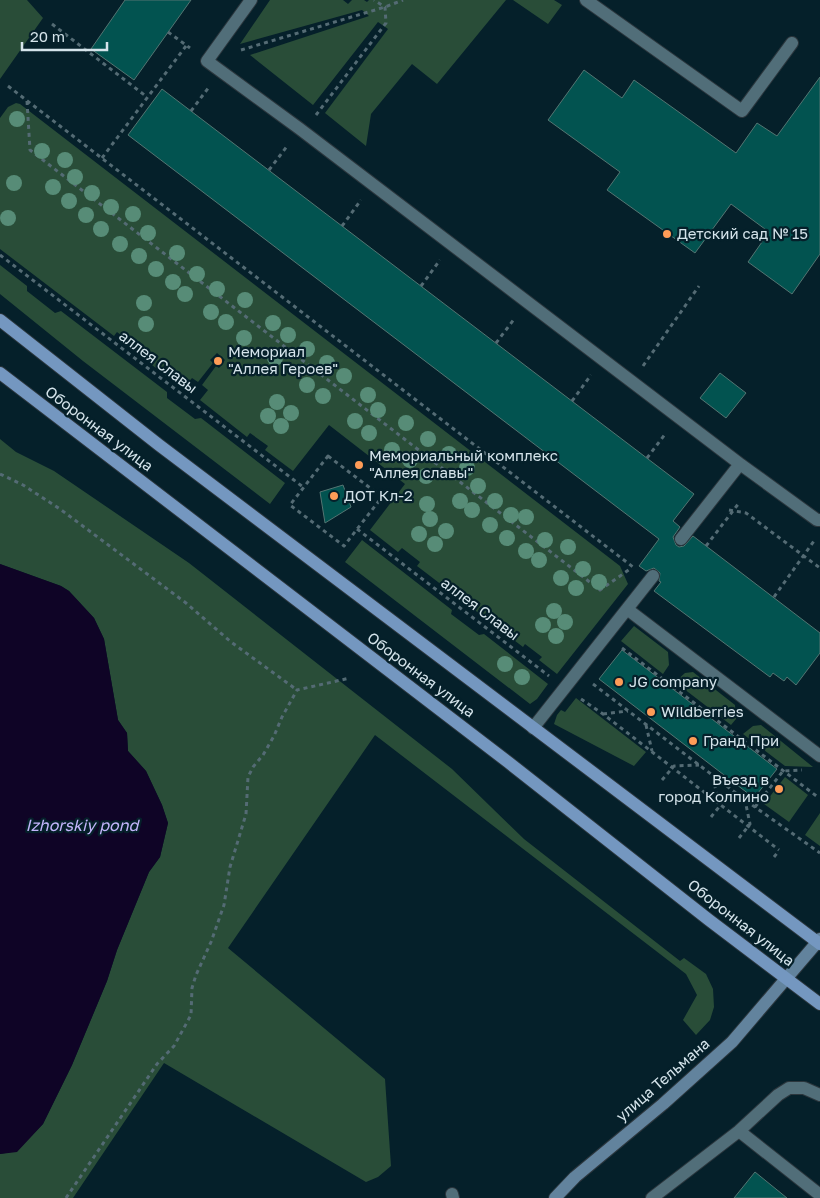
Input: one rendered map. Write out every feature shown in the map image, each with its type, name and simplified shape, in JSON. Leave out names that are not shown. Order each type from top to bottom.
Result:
[{"type":"main road","name":"Оборонная улица","points":[[0,320],[159,445],[533,728],[819,941]]},
{"type":"main road","name":"Оборонная улица","points":[[0,374],[508,762],[820,1004]]},
{"type":"main road","name":"улица Тельмана","points":[[554,1198],[575,1177],[732,1042],[819,941]]},
{"type":"lane","points":[[251,0],[207,60],[302,130],[740,464],[817,520],[820,520]]},
{"type":"lane","points":[[586,0],[742,111],[792,43]]},
{"type":"lane","points":[[681,538],[740,464]]},
{"type":"lane","points":[[533,728],[651,578]]},
{"type":"lane","points":[[627,609],[820,756]]},
{"type":"lane","points":[[652,1198],[739,1131],[778,1095],[789,1088],[804,1088],[820,1095]]},
{"type":"lane","points":[[739,1131],[820,1195]]},
{"type":"path","points":[[269,170],[386,24],[384,7],[374,0]]},
{"type":"path","points":[[168,32],[207,60],[403,0]]},
{"type":"path","points":[[52,24],[147,97]]},
{"type":"path","points":[[102,158],[186,46]]},
{"type":"path","points":[[191,111],[221,71]]},
{"type":"path","points":[[8,86],[633,567],[651,578]]},
{"type":"path","points":[[27,100],[30,150],[592,584],[600,590],[633,567]]},
{"type":"path","points":[[342,226],[373,184]]},
{"type":"path","points":[[421,286],[452,245]]},
{"type":"path","name":"аллея Славы","points":[[0,255],[303,488]]},
{"type":"path","points":[[632,382],[699,286]]},
{"type":"path","points":[[496,343],[527,302]]},
{"type":"path","points":[[572,401],[603,359]]},
{"type":"path","points":[[647,458],[678,417]]},
{"type":"path","points":[[328,456],[382,497],[344,546],[290,505],[303,488],[328,456]]},
{"type":"path","points":[[0,474],[23,485],[60,509],[186,603],[231,642],[297,690]]},
{"type":"path","points":[[706,546],[758,477]]},
{"type":"path","points":[[722,516],[729,510],[746,513],[820,568]]},
{"type":"path","name":"аллея Славы","points":[[357,529],[719,803],[779,851],[774,857]]},
{"type":"path","points":[[774,597],[814,540]]},
{"type":"path","points":[[606,635],[819,798]]},
{"type":"path","points":[[577,672],[745,800],[820,853]]},
{"type":"path","points":[[66,1198],[152,1072],[174,1046],[191,1015],[192,988],[224,905],[230,867],[246,814],[248,778],[253,767],[271,742],[297,690],[350,678]]},
{"type":"path","points":[[603,714],[629,711]]},
{"type":"path","points":[[646,724],[652,752]]},
{"type":"path","points":[[662,780],[674,766],[700,765]]},
{"type":"path","points":[[783,771],[804,770]]},
{"type":"path","points":[[756,807],[783,771]]},
{"type":"path","points":[[711,817],[719,807],[713,775]]},
{"type":"path","points":[[739,838],[750,824],[745,800]]},
{"type":"green space","points":[[0,0],[27,0],[43,18],[0,79]]},
{"type":"green space","points":[[270,0],[343,0],[348,4],[352,0],[364,0],[367,2],[369,0],[506,0],[437,84],[412,64],[371,114],[366,146],[325,113],[388,29],[378,22],[313,105],[250,55],[369,16],[362,10],[240,44]]},
{"type":"green space","points":[[513,0],[554,0],[562,5],[548,24]]},
{"type":"green space","points":[[16,103],[20,104],[620,566],[628,584],[557,674],[539,660],[542,657],[525,644],[523,647],[417,566],[420,562],[402,548],[398,552],[370,530],[405,484],[329,425],[293,471],[265,450],[268,446],[250,433],[247,437],[200,400],[208,390],[202,385],[216,366],[219,368],[225,360],[217,353],[210,360],[213,363],[198,382],[192,378],[183,389],[130,348],[133,344],[117,332],[114,336],[0,249],[0,118],[8,107]]},
{"type":"green space","points":[[0,265],[27,286],[27,291],[55,313],[61,311],[167,392],[167,398],[195,419],[201,418],[285,483],[270,504],[83,361],[0,294]]},
{"type":"green space","points":[[0,439],[16,452],[54,471],[189,563],[452,769],[524,839],[680,961],[684,958],[706,974],[713,989],[714,1007],[710,1020],[696,1035],[683,1020],[697,995],[686,974],[375,735],[228,948],[385,1079],[391,1166],[378,1177],[366,1182],[164,1063],[73,1198],[0,1198],[0,1154],[17,1151],[43,1124],[72,1065],[149,872],[160,857],[168,823],[146,771],[128,751],[127,733],[118,720],[104,639],[94,618],[69,591],[61,586],[0,564]]},
{"type":"green space","points":[[362,540],[452,610],[451,614],[479,635],[484,634],[548,684],[537,699],[530,704],[345,562]]},
{"type":"green space","points":[[634,626],[668,652],[669,665],[663,674],[621,641]]},
{"type":"green space","points":[[693,672],[735,705],[736,719],[731,725],[675,682],[685,673]]},
{"type":"green space","points":[[576,698],[646,752],[634,766],[554,724],[561,710],[565,712]]},
{"type":"green space","points":[[761,725],[813,767],[785,766],[743,734],[753,726]]},
{"type":"green space","points":[[785,777],[808,795],[789,822],[764,804]]},
{"type":"green space","points":[[820,813],[820,846],[805,835]]},
{"type":"water","name":"Izhorskiy pond","points":[[0,564],[61,586],[69,591],[94,618],[104,639],[118,720],[127,733],[128,751],[146,771],[168,823],[160,857],[149,872],[72,1065],[43,1124],[17,1152],[0,1154]]},
{"type":"building","points":[[125,0],[191,0],[134,80],[91,49]]},
{"type":"building","points":[[584,70],[622,98],[634,80],[736,153],[757,123],[777,136],[820,77],[820,254],[792,294],[748,262],[769,232],[731,204],[695,253],[607,190],[620,172],[548,120]]},
{"type":"building","points":[[162,89],[694,494],[673,521],[680,527],[673,537],[676,545],[679,547],[684,546],[693,536],[820,633],[820,653],[796,685],[787,677],[784,681],[773,673],[770,677],[654,591],[661,582],[659,581],[660,573],[654,568],[646,571],[639,566],[659,539],[128,135]]},
{"type":"building","points":[[720,373],[746,393],[726,418],[700,398]]},
{"type":"building","name":"ДОТ Кл-2","points":[[343,485],[351,507],[325,523],[320,492]]},
{"type":"building","points":[[622,650],[777,769],[754,798],[599,679]]},
{"type":"building","points":[[755,1172],[787,1198],[734,1198]]},
{"type":"place","name":"Детский сад № 15","points":[[667,234]]},
{"type":"place","name":"Мемориал \"Аллея Героев\"","points":[[218,361]]},
{"type":"place","name":"Мемориальный комплекс \"Аллея славы\"","points":[[359,465]]},
{"type":"place","name":"ДОТ Кл-2","points":[[334,496]]},
{"type":"place","name":"JG company","points":[[619,682]]},
{"type":"place","name":"Wildberries","points":[[651,712]]},
{"type":"place","name":"Гранд При","points":[[693,741]]},
{"type":"place","name":"Въезд в город Колпино","points":[[779,789]]}]
